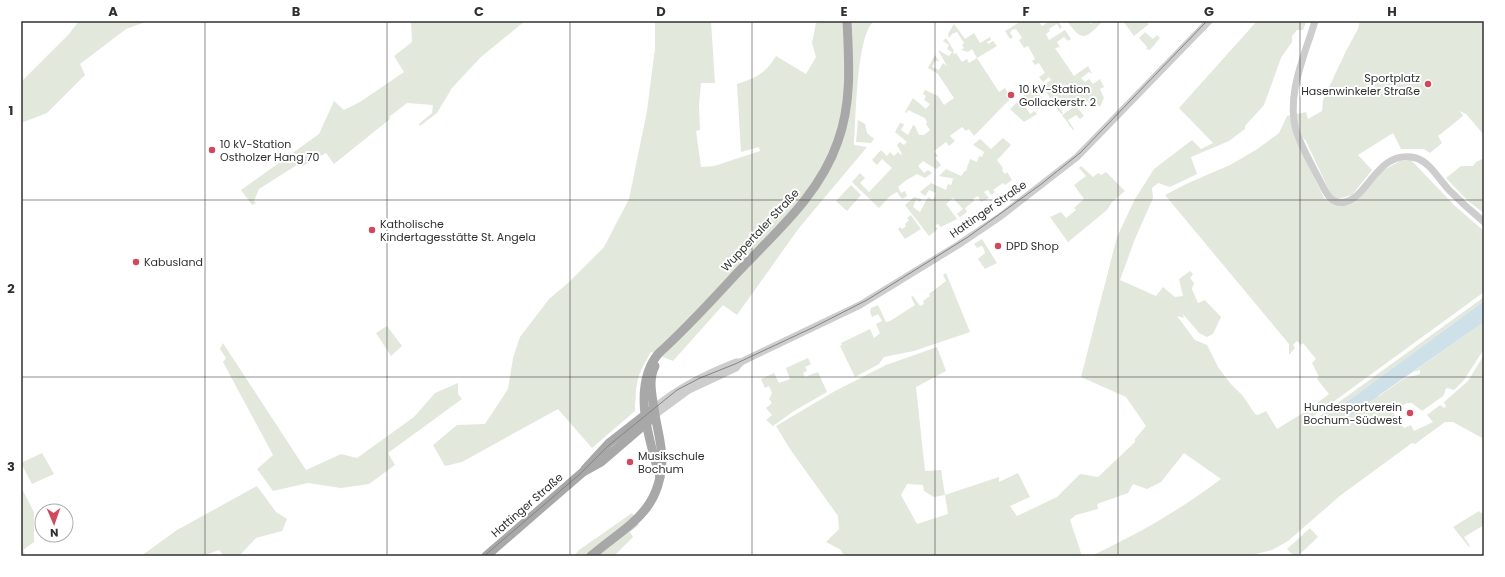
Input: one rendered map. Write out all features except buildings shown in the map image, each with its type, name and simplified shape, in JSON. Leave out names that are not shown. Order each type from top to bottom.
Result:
[{"type":"main road","name":"Wuppertaler Straße","points":[[651,415],[644,383],[647,370],[654,359],[797,211],[825,169],[838,142],[850,87],[847,21]]},
{"type":"main road","name":"Wuppertaler Straße","points":[[651,415],[653,369],[668,345]]},
{"type":"main road","name":"Hattinger Straße","points":[[486,556],[583,472],[601,462],[627,440],[651,415]]},
{"type":"main road","name":"Hattinger Straße","points":[[583,472],[588,464],[609,443],[651,415]]},
{"type":"main road","points":[[651,415],[651,441],[660,477]]},
{"type":"main road","points":[[591,556],[634,522],[648,507],[656,493],[662,459],[651,415]]},
{"type":"main road","points":[[627,440],[642,436],[651,441]]},
{"type":"street","name":"Hattinger Straße","points":[[651,415],[677,390],[701,380],[736,362],[741,362],[815,328],[863,303],[958,245],[1005,212],[1077,157],[1209,21]]},
{"type":"street","points":[[1315,21],[1294,89],[1294,123],[1300,140],[1328,197],[1339,202],[1350,201],[1383,167],[1400,158],[1411,157],[1425,163],[1455,196],[1484,222]]},
{"type":"shaded area","points":[[79,21],[148,21],[126,29],[80,64],[85,75],[47,113],[21,123],[21,82],[69,34]]},
{"type":"shaded area","points":[[411,21],[525,21],[481,57],[452,88],[437,113],[420,126],[419,124],[432,113],[433,105],[407,103],[389,117],[390,119],[334,164],[326,153],[303,166],[300,163],[259,189],[254,201],[256,203],[252,205],[241,190],[319,134],[334,101],[344,110],[360,102],[404,72],[394,56],[412,42]]},
{"type":"shaded area","points":[[655,21],[711,21],[715,83],[701,83],[699,105],[700,130],[696,131],[701,167],[714,166],[760,151],[759,147],[741,152],[737,84],[750,80],[760,74],[768,67],[776,56],[806,74],[816,57],[812,43],[816,23],[830,21],[874,21],[868,29],[860,60],[856,99],[854,145],[867,147],[799,228],[737,315],[723,305],[673,361],[651,352],[642,368],[638,380],[635,411],[592,448],[558,409],[462,462],[445,466],[433,445],[457,425],[485,424],[508,389],[513,358],[520,337],[549,299],[568,283],[604,247],[629,199],[647,111],[655,48]]},
{"type":"shaded area","points":[[1021,21],[1038,21],[1042,26],[1050,21],[1058,21],[1062,27],[1060,29],[1057,24],[1049,29],[1050,31],[1046,34],[1049,40],[1065,30],[1071,39],[1068,41],[1064,37],[1057,42],[1060,47],[1055,48],[1074,76],[1088,66],[1092,74],[1089,72],[1081,78],[1085,82],[1089,79],[1093,84],[1100,79],[1104,87],[1100,89],[1104,98],[1100,107],[1093,100],[1091,102],[1093,105],[1091,106],[1087,101],[1083,106],[1080,104],[1077,107],[1084,116],[1080,119],[1076,115],[1068,120],[1074,129],[1073,130],[1062,115],[1072,108],[1065,98],[1057,104],[1063,113],[1061,114],[1042,86],[1051,80],[1049,77],[1043,82],[1039,77],[1045,73],[1039,63],[1035,65],[1032,61],[1035,59],[1028,46],[1024,48],[1019,40],[1022,38],[1016,29],[1012,30],[1010,33],[1013,37],[1010,39],[1005,31]]},
{"type":"shaded area","points":[[1067,21],[1088,21],[1091,24],[1095,21],[1103,21],[1092,32],[1084,36],[1077,33]]},
{"type":"shaded area","points":[[1123,21],[1145,21],[1149,24],[1134,36]]},
{"type":"shaded area","points":[[1257,21],[1295,21],[1297,23],[1299,21],[1309,21],[1309,23],[1306,22],[1303,30],[1297,30],[1292,36],[1292,42],[1281,58],[1264,105],[1245,126],[1245,129],[1229,141],[1191,157],[1197,174],[1170,187],[1158,183],[1152,188],[1153,198],[1135,239],[1120,280],[1156,296],[1163,287],[1175,297],[1183,296],[1179,279],[1190,271],[1193,274],[1190,278],[1194,283],[1192,289],[1198,303],[1205,300],[1221,317],[1213,334],[1207,337],[1199,333],[1183,314],[1184,318],[1177,316],[1195,340],[1207,345],[1218,367],[1230,383],[1243,396],[1255,414],[1258,415],[1266,411],[1277,429],[1308,410],[1329,394],[1317,379],[1319,377],[1312,363],[1316,359],[1303,343],[1301,345],[1297,341],[1293,345],[1295,348],[1289,355],[1289,344],[1165,195],[1230,165],[1256,150],[1279,133],[1287,116],[1291,115],[1297,142],[1324,198],[1334,204],[1348,205],[1356,200],[1382,171],[1400,161],[1411,160],[1455,206],[1484,231],[1484,292],[1307,421],[1310,423],[1484,297],[1484,301],[1341,406],[1379,396],[1405,378],[1420,374],[1420,370],[1413,372],[1484,322],[1484,349],[1464,380],[1454,390],[1447,388],[1443,396],[1422,411],[1412,403],[1407,403],[1392,411],[1404,428],[1411,425],[1414,431],[1433,422],[1427,415],[1440,405],[1444,408],[1446,406],[1444,402],[1468,381],[1484,355],[1484,439],[1453,422],[1445,422],[1415,444],[1412,443],[1341,495],[1288,541],[1272,550],[1248,556],[1091,556],[1158,521],[1221,479],[1184,453],[1161,482],[1147,489],[1133,484],[1128,493],[1097,504],[1098,509],[1076,515],[1070,520],[1082,556],[844,556],[841,550],[826,542],[839,529],[838,516],[790,449],[776,426],[835,391],[886,365],[937,347],[946,371],[916,387],[925,471],[941,470],[945,495],[999,477],[999,482],[1018,473],[1030,497],[1010,506],[1017,516],[1057,497],[1080,474],[1098,477],[1135,442],[1135,439],[1146,426],[1126,397],[1081,377],[1117,237],[1135,199],[1154,169],[1192,140],[1201,149],[1213,143],[1179,108]],"holes":[[[907,484],[923,485],[924,491],[934,497],[945,495],[948,514],[917,524],[901,495]]]},
{"type":"shaded area","points":[[1360,21],[1484,21],[1484,135],[1466,114],[1460,111],[1463,116],[1438,136],[1442,143],[1430,153],[1424,149],[1401,149],[1393,133],[1358,155],[1372,170],[1352,195],[1338,199],[1332,197],[1306,141],[1300,132],[1297,114],[1306,112],[1308,119],[1322,111],[1323,100],[1358,29]]},
{"type":"shaded area","points":[[954,24],[965,39],[974,33],[980,43],[990,37],[991,40],[987,42],[988,44],[993,41],[997,46],[977,58],[972,49],[968,52],[961,50],[964,48],[962,45],[964,43],[957,32],[952,34],[949,38],[948,34]]},
{"type":"shaded area","points":[[1145,32],[1153,39],[1157,35],[1160,38],[1150,50],[1146,49],[1144,52],[1147,47],[1139,38]]},
{"type":"shaded area","points":[[946,38],[954,51],[954,54],[956,53],[962,62],[967,59],[969,63],[977,58],[999,92],[1005,88],[1011,98],[974,136],[969,129],[966,131],[962,127],[951,135],[950,136],[955,141],[949,146],[946,142],[934,151],[938,156],[935,158],[941,165],[936,169],[923,161],[918,166],[924,173],[928,170],[932,173],[925,178],[917,174],[905,181],[898,187],[901,193],[905,191],[907,196],[902,199],[897,192],[890,196],[879,208],[852,182],[860,173],[865,178],[860,183],[869,192],[892,168],[882,159],[877,165],[872,160],[881,150],[887,156],[890,152],[894,156],[898,152],[901,155],[902,154],[897,145],[900,142],[904,145],[907,142],[895,132],[900,123],[904,124],[901,130],[908,135],[913,125],[915,126],[919,135],[924,135],[930,130],[926,124],[927,122],[925,118],[908,110],[907,113],[905,112],[913,98],[926,109],[930,104],[924,100],[926,96],[923,94],[925,90],[938,96],[944,105],[954,98],[938,74],[928,68],[935,55],[939,61],[935,61],[932,67],[939,70],[943,63],[947,66],[938,50],[949,56],[952,52],[947,49],[949,45],[943,41]]},
{"type":"shaded area","points":[[1031,88],[1035,89],[1046,103],[1038,109],[1033,98],[1027,102],[1028,104],[1025,106],[1030,114],[1035,111],[1037,114],[1024,122],[1010,109]]},
{"type":"shaded area","points":[[858,120],[865,124],[867,133],[874,139],[871,143],[856,142]]},
{"type":"shaded area","points":[[1003,138],[1011,145],[997,160],[1003,168],[1002,170],[1005,174],[1007,172],[1012,180],[1005,185],[1003,183],[993,190],[995,192],[991,195],[988,190],[984,192],[989,198],[981,202],[978,196],[973,199],[974,201],[965,208],[967,212],[960,217],[957,214],[963,209],[953,198],[946,204],[957,219],[941,227],[938,224],[935,226],[938,229],[929,236],[905,205],[914,197],[922,199],[920,202],[916,200],[913,207],[920,212],[928,197],[933,200],[936,193],[929,190],[925,196],[920,192],[931,183],[946,190],[948,184],[951,185],[953,179],[956,179],[939,176],[946,169],[961,176],[966,171],[970,159],[977,162],[979,156],[982,157],[984,152],[973,145],[980,139],[991,149]]},
{"type":"shaded area","points":[[1484,158],[1484,213],[1468,201],[1446,178],[1461,166],[1473,166],[1476,162]]},
{"type":"shaded area","points":[[1081,166],[1093,177],[1098,173],[1101,175],[1106,172],[1125,191],[1112,202],[1107,210],[1068,242],[1050,217],[1061,212],[1066,218],[1076,210],[1074,208],[1084,199],[1074,185],[1086,176],[1079,168]]},
{"type":"shaded area","points":[[851,185],[861,195],[847,211],[836,201]]},
{"type":"shaded area","points":[[911,215],[921,229],[905,239],[898,229],[900,227],[902,229],[906,226],[905,224],[909,220],[907,218]]},
{"type":"shaded area","points":[[982,239],[997,263],[985,269],[978,259],[985,253],[983,247],[981,246],[977,248],[974,244]]},
{"type":"shaded area","points":[[946,273],[970,332],[914,351],[884,357],[879,364],[855,377],[840,346],[842,345],[841,343],[870,329],[874,338],[880,333],[876,324],[882,321],[878,314],[872,317],[870,312],[871,308],[878,305],[886,322],[890,321],[915,305],[911,297],[913,296],[920,306],[924,304],[923,301],[930,296],[929,294],[946,281],[943,275]]},
{"type":"shaded area","points":[[1484,301],[1484,322],[1351,415],[1345,415],[1341,411],[1341,406]]},
{"type":"shaded area","points":[[387,326],[402,346],[391,356],[376,333]]},
{"type":"shaded area","points":[[223,343],[306,470],[341,454],[357,458],[414,417],[435,393],[458,383],[458,394],[462,399],[388,453],[395,465],[369,484],[341,488],[308,483],[273,491],[257,469],[273,455],[223,362],[226,358],[220,349]]},
{"type":"shaded area","points":[[808,358],[811,364],[805,367],[807,371],[803,373],[805,377],[818,372],[827,392],[794,411],[773,426],[766,420],[772,415],[766,408],[772,403],[769,399],[772,393],[769,386],[765,388],[761,379],[774,373],[779,383],[790,379],[786,368]]},
{"type":"shaded area","points":[[42,453],[54,474],[32,484],[21,463]]},
{"type":"shaded area","points":[[257,486],[276,512],[287,519],[282,531],[256,538],[239,556],[224,556],[219,550],[203,556],[141,556],[177,530]]},
{"type":"shaded area","points":[[21,487],[34,512],[34,542],[23,550],[26,556],[21,556]]},
{"type":"shaded area","points":[[1479,511],[1481,513],[1484,512],[1484,525],[1464,537],[1470,546],[1469,547],[1453,527]]},
{"type":"shaded area","points":[[632,513],[639,525],[630,532],[633,537],[614,556],[574,556],[579,550]]},
{"type":"shaded area","points":[[1310,528],[1318,537],[1298,556],[1294,556],[1287,549]]},
{"type":"tram line","points":[[484,556],[580,474],[608,446],[677,390],[700,378],[735,364],[814,327],[867,300],[968,237],[1040,185],[1080,153],[1207,21]]},
{"type":"place","name":"Sportplatz Hasenwinkeler Straße","points":[[1428,84]]},
{"type":"place","name":"10 kV-Station Gollackerstr. 2","points":[[1011,95]]},
{"type":"place","name":"10 kV-Station Ostholzer Hang 70","points":[[212,150]]},
{"type":"place","name":"Katholische Kindertagesstätte St. Angela","points":[[372,230]]},
{"type":"place","name":"DPD Shop","points":[[998,246]]},
{"type":"place","name":"Kabusland","points":[[136,262]]},
{"type":"place","name":"Hundesportverein Bochum-Südwest","points":[[1410,413]]},
{"type":"place","name":"Musikschule Bochum","points":[[630,462]]}]
